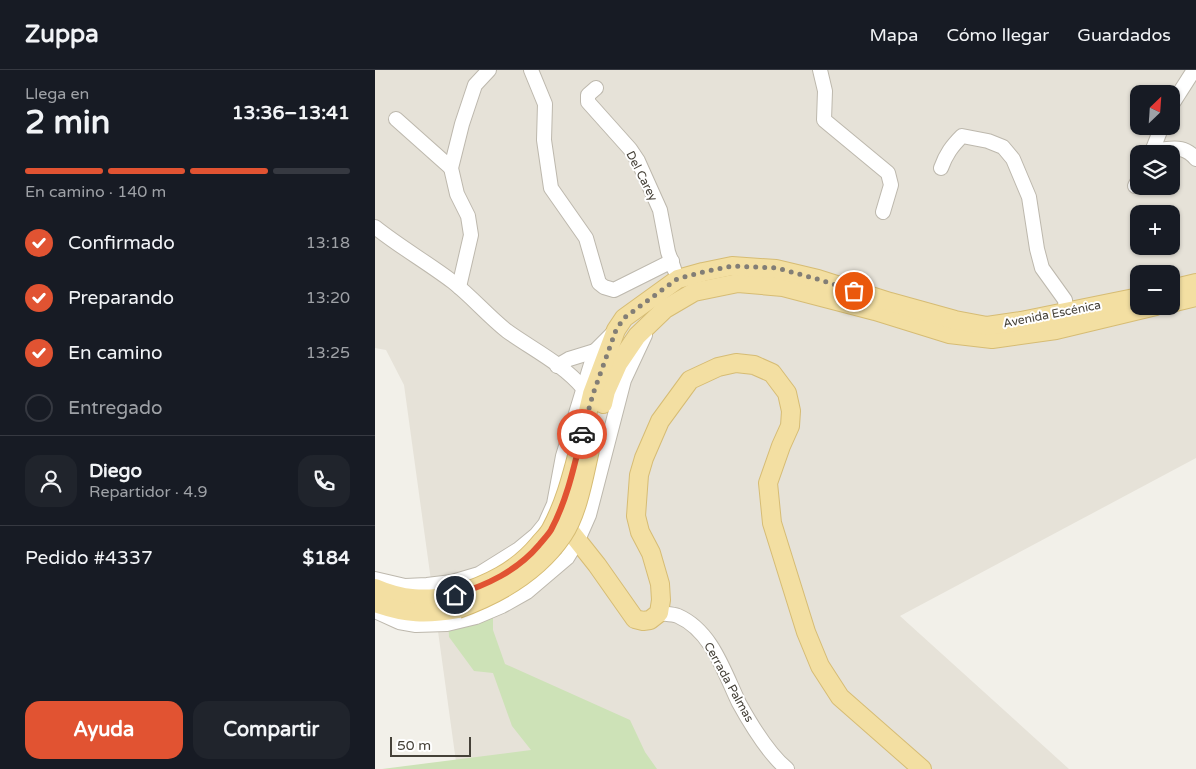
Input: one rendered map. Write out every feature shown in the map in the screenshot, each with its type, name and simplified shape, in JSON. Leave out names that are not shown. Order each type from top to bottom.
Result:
[{"type":"main road","name":"Avenida Escénica","points":[[616,330],[624,318],[677,279],[732,266],[777,268],[955,320],[987,326],[1130,299]]},
{"type":"main road","points":[[584,450],[618,364],[637,336],[665,309],[694,292],[738,283],[783,287],[875,311],[949,334],[992,339],[1056,330],[1130,312]]},
{"type":"main road","points":[[1180,287],[1196,284]]},
{"type":"main road","points":[[1180,301],[1196,297]]},
{"type":"main road","points":[[375,588],[393,595],[415,598],[456,602],[484,600],[527,574],[547,555],[564,534],[578,500],[593,394],[616,330]]},
{"type":"main road","points":[[553,509],[635,619],[650,620],[659,613],[661,584],[651,553],[640,532],[636,516],[637,494],[639,475],[649,444],[660,421],[690,380],[718,366],[736,363],[754,365],[772,373],[787,393],[791,411],[790,426],[768,483],[772,523],[806,632],[819,666],[840,698],[922,769]]},
{"type":"main road","points":[[375,603],[407,612],[434,614],[456,602]]},
{"type":"street","points":[[459,287],[471,235],[468,216],[457,194],[451,168],[462,124],[475,85],[489,70]]},
{"type":"street","points":[[531,70],[545,104],[544,140],[551,188],[586,238],[599,282],[604,287],[614,290],[672,261]]},
{"type":"street","points":[[820,70],[825,90],[824,120],[887,173],[891,186],[883,212]]},
{"type":"street","points":[[1180,92],[1194,70]]},
{"type":"street","name":"Del Carey","points":[[596,88],[588,95],[588,102],[631,149],[638,161],[660,210],[668,252],[677,279]]},
{"type":"street","points":[[396,119],[451,168]]},
{"type":"street","points":[[941,168],[952,146],[962,136],[988,141],[1003,147],[1013,159],[1029,197],[1039,259],[1065,300],[1066,312]]},
{"type":"street","points":[[1180,148],[1196,159]]},
{"type":"street","points":[[375,227],[431,265],[459,287],[505,329],[573,377],[583,388]]},
{"type":"street","points":[[375,611],[399,622],[416,625],[447,624],[476,617],[502,606],[527,592],[567,558],[577,540],[591,506],[624,380],[651,323]]},
{"type":"street","points":[[375,579],[405,586],[452,582],[479,574],[519,549],[536,535],[545,524],[553,509],[563,456],[595,352],[616,330]]},
{"type":"street","points":[[557,366],[595,352]]},
{"type":"street","points":[[553,509],[547,489],[573,397],[573,388],[557,366]]},
{"type":"street","name":"Cerrada Palmas","points":[[659,613],[678,616],[705,638],[713,648],[740,705],[765,744],[787,769]]},
{"type":"shaded area","points":[[375,70],[1196,70],[1196,458],[900,616],[1069,769],[457,769],[404,385],[386,350],[375,348]]},
{"type":"green space","points":[[493,601],[493,630],[505,664],[630,720],[645,752],[657,769],[382,769],[531,750],[512,726],[493,673],[474,671],[449,637],[448,617]]},
{"type":"way so far","points":[[582,434],[593,394],[616,330],[624,318],[677,279],[732,266],[777,268],[854,291]]},
{"type":"route","points":[[455,595],[482,586],[502,576],[528,558],[550,531],[566,496],[582,434]]}]
